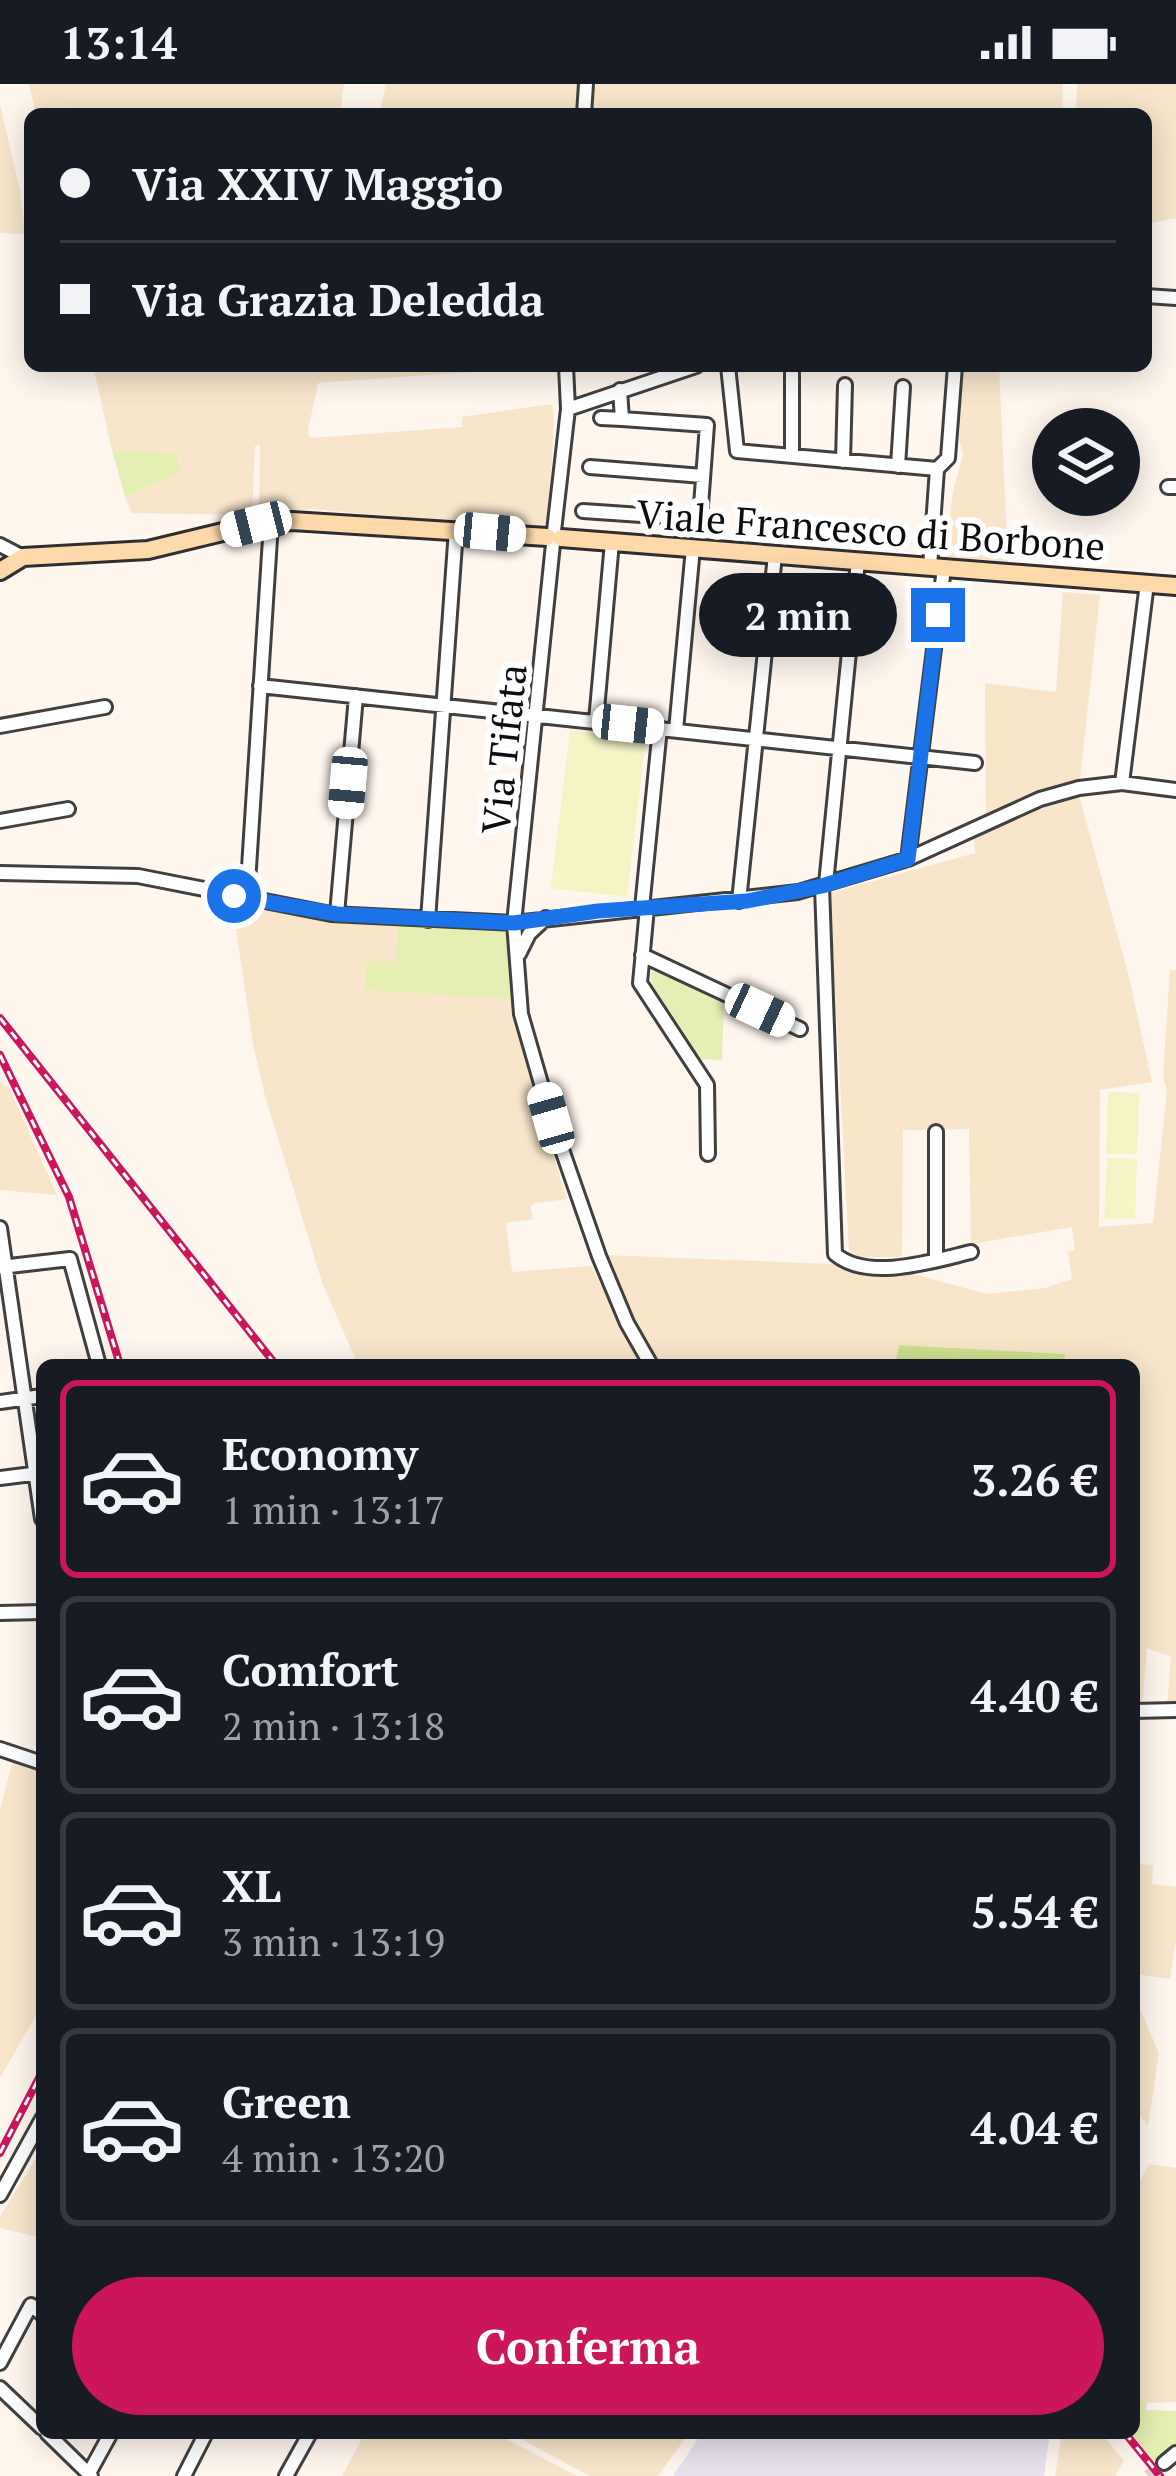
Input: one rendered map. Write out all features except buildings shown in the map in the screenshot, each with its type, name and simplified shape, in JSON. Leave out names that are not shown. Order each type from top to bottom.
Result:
[{"type":"street","name":"Via Tifata","points":[[566,372],[568,409],[514,923],[521,1014],[598,1256],[648,1359]]},
{"type":"street","points":[[568,409],[677,372]]},
{"type":"street","points":[[729,372],[737,451],[938,469]]},
{"type":"street","points":[[908,859],[937,567],[938,469],[947,458],[954,372]]},
{"type":"street","points":[[792,373],[792,456]]},
{"type":"street","points":[[843,461],[845,386]]},
{"type":"street","points":[[898,466],[903,387]]},
{"type":"street","points":[[620,390],[622,419]]},
{"type":"street","points":[[583,511],[700,519],[707,425],[601,418]]},
{"type":"street","points":[[590,467],[703,476]]},
{"type":"street","name":"Viale Francesco di Borbone","points":[[23,557],[170,547],[271,523],[316,520],[1176,586]]},
{"type":"street","points":[[240,898],[271,523]]},
{"type":"street","points":[[428,920],[456,530]]},
{"type":"street","points":[[596,721],[612,542]]},
{"type":"street","points":[[0,545],[23,557]]},
{"type":"street","points":[[676,730],[693,548]]},
{"type":"street","points":[[739,901],[776,555]]},
{"type":"street","points":[[0,571],[23,557]]},
{"type":"street","points":[[858,561],[824,885],[835,1254],[850,1264],[898,1266],[971,1252]]},
{"type":"street","points":[[1122,783],[1147,583]]},
{"type":"street","points":[[260,686],[975,763]]},
{"type":"street","points":[[337,914],[356,696]]},
{"type":"street","points":[[0,726],[105,707]]},
{"type":"street","points":[[660,728],[640,983],[707,1085],[708,1154]]},
{"type":"street","points":[[2,874],[170,879],[240,898],[337,914],[514,923],[739,901],[824,885],[908,859],[1040,799],[1078,788],[1122,783],[1176,790]]},
{"type":"street","points":[[0,821],[68,809]]},
{"type":"street","points":[[517,961],[529,934],[546,918]]},
{"type":"street","points":[[642,955],[800,1029]]},
{"type":"street","points":[[936,1132],[936,1260]]},
{"type":"street","points":[[0,1228],[36,1463]]},
{"type":"street","points":[[3,1267],[70,1259],[97,1359]]},
{"type":"street","points":[[0,1402],[36,1397]]},
{"type":"street","points":[[0,1478],[36,1473]]},
{"type":"street","points":[[0,1613],[36,1612]]},
{"type":"street","points":[[1140,1711],[1176,1710]]},
{"type":"street","points":[[0,1748],[36,1761]]},
{"type":"street","points":[[0,2195],[36,2130]]},
{"type":"street","points":[[0,2363],[31,2305],[36,2309]]},
{"type":"street","points":[[0,2388],[36,2423]]},
{"type":"street","points":[[52,2439],[90,2475],[108,2439]]},
{"type":"street","points":[[184,2476],[203,2439]]},
{"type":"street","points":[[286,2476],[307,2439]]},
{"type":"shaded area","points":[[29,84],[344,84],[341,108],[35,108]]},
{"type":"shaded area","points":[[386,84],[580,84],[579,108],[380,108]]},
{"type":"shaded area","points":[[590,84],[1063,84],[1062,108],[588,108]]},
{"type":"shaded area","points":[[1077,84],[1176,84],[1176,218],[1152,223],[1152,108],[1076,108]]},
{"type":"shaded area","points":[[0,105],[20,190],[24,234],[0,233]]},
{"type":"shaded area","points":[[94,372],[473,372],[318,383],[310,438],[462,427],[462,417],[552,404],[549,525],[537,530],[313,509],[259,513],[260,444],[255,446],[252,515],[132,513],[125,497],[180,472],[177,454],[112,450]]},
{"type":"shaded area","points":[[963,372],[999,372],[1008,562],[945,557],[963,455],[959,438]]},
{"type":"shaded area","points":[[1063,592],[1100,595],[1079,788],[986,824],[985,683],[1056,692]]},
{"type":"shaded area","points":[[1079,796],[1127,969],[1152,1082],[1100,1090],[1099,1227],[1153,1223],[1167,1090],[1163,1077],[1170,970],[1176,970],[1176,1705],[1167,1705],[1171,1657],[1147,1648],[1140,1706],[1140,1359],[1065,1359],[1065,1354],[899,1345],[896,1359],[654,1359],[604,1255],[830,1264],[917,1275],[987,1294],[1045,1288],[1072,1279],[1068,1252],[1075,1250],[1072,1227],[971,1244],[969,1129],[903,1130],[902,1257],[858,1257],[849,1250],[830,893],[975,853],[974,832]]},
{"type":"shaded area","points":[[232,901],[398,925],[396,963],[366,990],[514,999],[541,1117],[567,1199],[536,1203],[530,1206],[533,1219],[506,1223],[512,1272],[591,1266],[640,1359],[355,1359],[322,1282],[253,1044]]},
{"type":"shaded area","points":[[0,1082],[9,1088],[57,1195],[0,1190]]},
{"type":"shaded area","points":[[13,1760],[36,1768],[36,2015],[0,2078],[0,1810]]},
{"type":"shaded area","points":[[1140,1864],[1153,1865],[1152,1884],[1176,1887],[1170,1979],[1140,1975]]},
{"type":"shaded area","points":[[1140,2009],[1159,2053],[1148,2126],[1140,2116]]},
{"type":"shaded area","points":[[36,2159],[36,2237],[0,2228],[0,2216]]},
{"type":"shaded area","points":[[1149,2164],[1176,2168],[1176,2402],[1147,2403],[1140,2398],[1140,2181]]},
{"type":"shaded area","points":[[362,2439],[506,2439],[577,2476],[342,2476]]},
{"type":"shaded area","points":[[521,2439],[685,2439],[658,2476],[590,2476]]},
{"type":"shaded area","points":[[698,2439],[1049,2439],[1044,2476],[673,2476]]},
{"type":"shaded area","points":[[1061,2439],[1106,2439],[1124,2461],[1115,2476],[1055,2476]]},
{"type":"green space","points":[[112,450],[177,454],[180,472],[125,497]]},
{"type":"green space","points":[[570,730],[646,739],[627,897],[551,888]]},
{"type":"green space","points":[[398,925],[508,929],[514,999],[365,990],[367,961],[396,962]]},
{"type":"green space","points":[[660,971],[724,1003],[722,1060],[698,1059],[652,984],[651,972]]},
{"type":"green space","points":[[1108,1092],[1139,1093],[1137,1154],[1106,1154]]},
{"type":"green space","points":[[1107,1158],[1137,1159],[1135,1219],[1104,1218]]},
{"type":"green space","points":[[899,1345],[1065,1354],[1065,1359],[896,1359]]},
{"type":"green space","points":[[1140,2398],[1147,2403],[1145,2410],[1176,2411],[1176,2448],[1156,2464],[1136,2439],[1140,2439]]},
{"type":"tunnel","points":[[1148,2476],[1164,2463]]},
{"type":"railway","points":[[0,1018],[271,1359]]},
{"type":"railway","points":[[0,1055],[69,1197],[118,1359]]},
{"type":"railway","points":[[0,2153],[36,2084]]},
{"type":"railway","points":[[1130,2439],[1160,2476]]},
{"type":"route","points":[[234,896],[337,914],[514,923],[598,911],[747,901],[822,886],[908,859],[938,615]]}]
